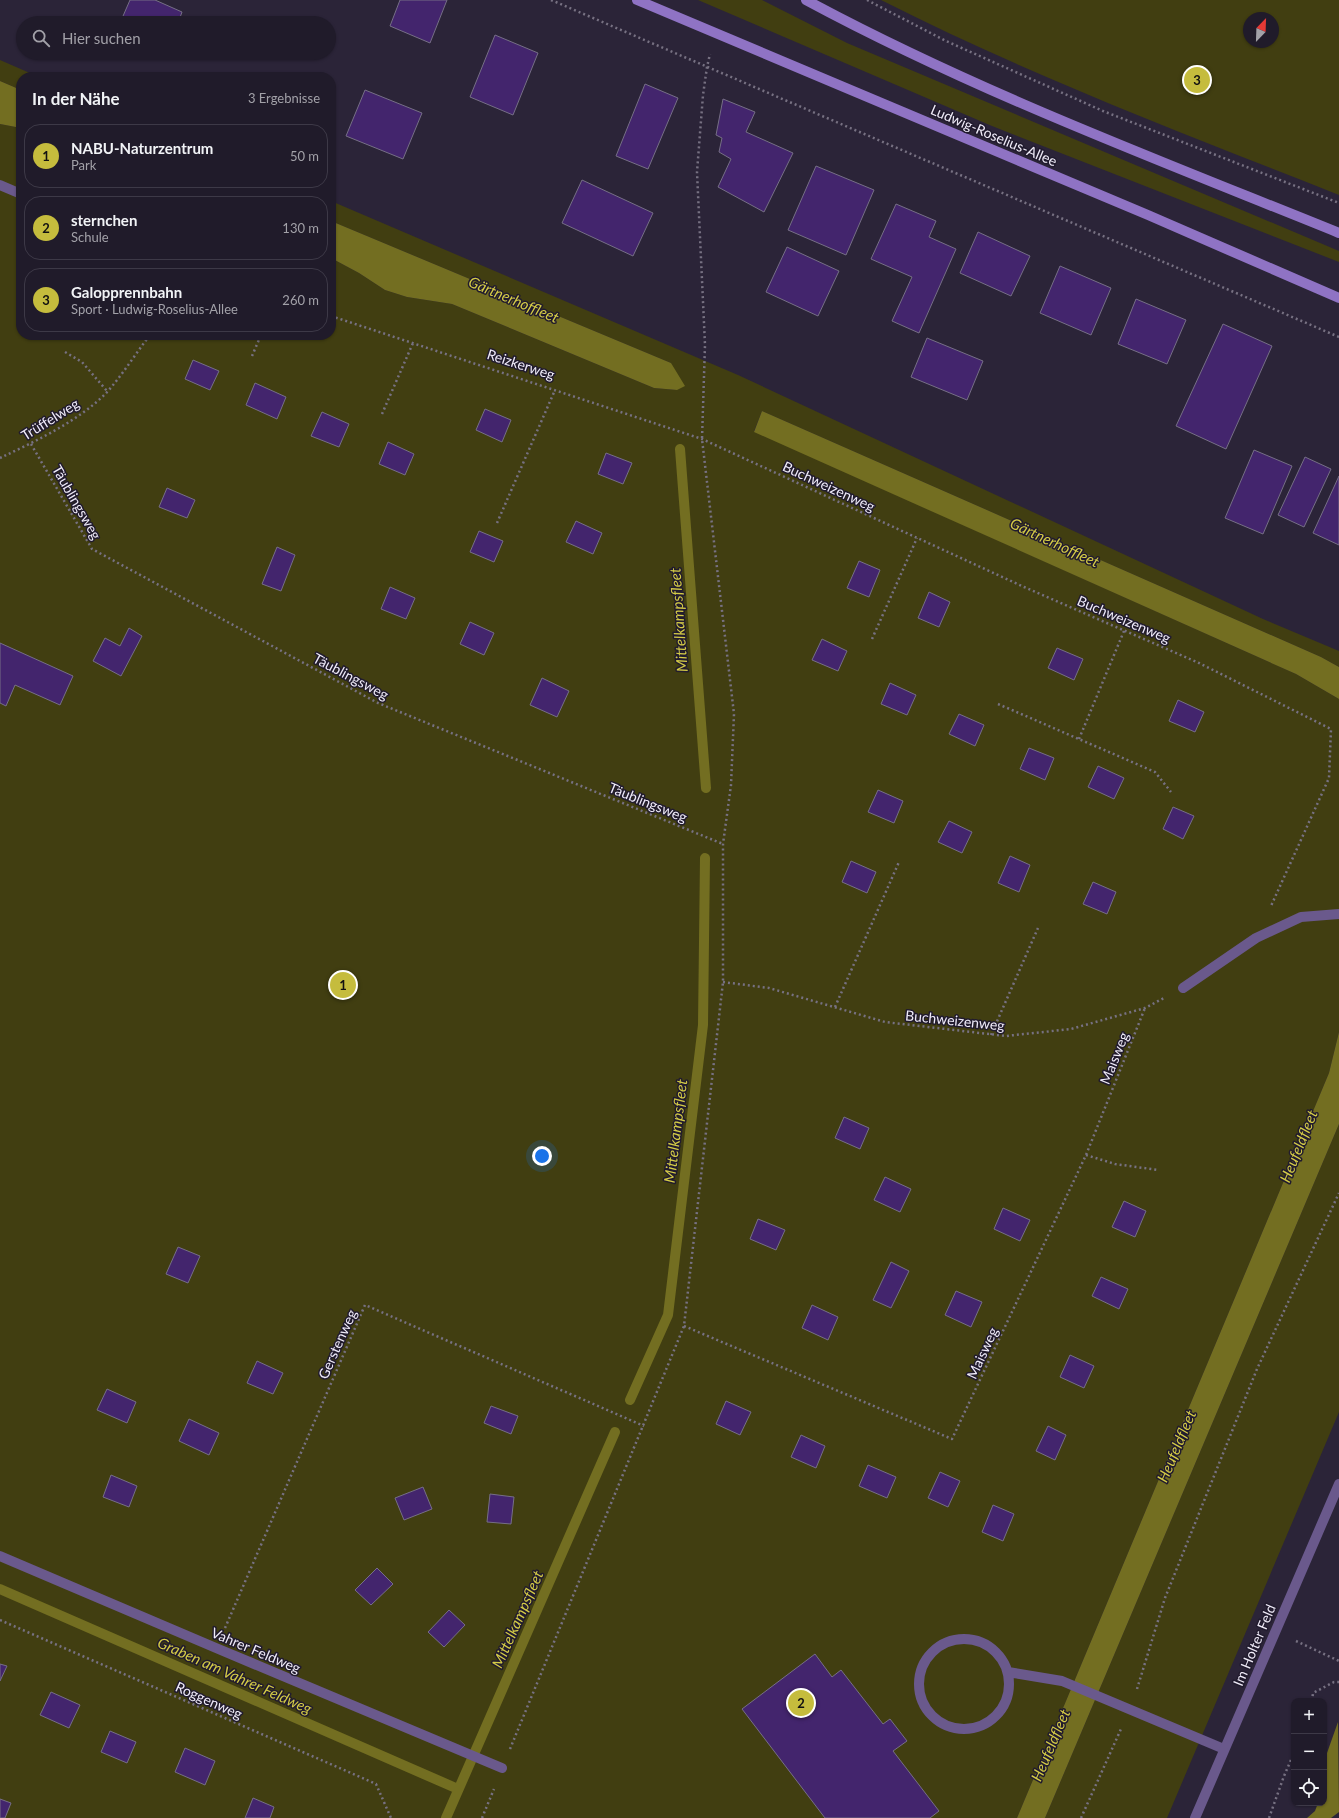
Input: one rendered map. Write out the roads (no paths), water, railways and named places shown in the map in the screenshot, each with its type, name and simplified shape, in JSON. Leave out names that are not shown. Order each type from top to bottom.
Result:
[{"type":"main road","name":"Ludwig-Roselius-Allee","points":[[637,0],[1141,212],[1339,298]]},
{"type":"main road","points":[[806,0],[972,81],[1101,137],[1339,233]]},
{"type":"street","points":[[0,185],[16,192]]},
{"type":"street","points":[[1183,988],[1256,938],[1301,917],[1339,914]]},
{"type":"street","name":"Im Holter Feld","points":[[1195,1818],[1339,1484]]},
{"type":"street","name":"Vahrer Feldweg","points":[[0,1556],[502,1768]]},
{"type":"street","points":[[962,1639],[977,1641],[991,1648],[1001,1658],[1008,1672],[1009,1687],[1006,1701],[998,1714],[987,1723],[973,1728],[958,1729],[944,1725],[932,1716],[923,1703],[919,1689],[920,1674],[926,1660],[935,1649],[948,1642],[962,1639]]},
{"type":"street","points":[[1008,1672],[1062,1681],[1224,1749]]},
{"type":"water","points":[[0,81],[16,88],[16,127],[0,124]]},
{"type":"water","name":"Gärtnerhoffleet","points":[[336,223],[671,363],[685,386],[677,390],[654,388],[452,304],[407,297],[385,290],[359,273],[336,261]]},
{"type":"water","name":"Gärtnerhoffleet","points":[[762,411],[1321,657],[1339,667],[1339,699],[1296,674],[754,432]]},
{"type":"water","name":"Heufeldfleet","points":[[1339,1032],[1339,1124],[1045,1818],[1017,1818],[1329,1073]]},
{"type":"water","points":[[1338,1722],[1339,1812],[1331,1818],[1307,1818],[1315,1811],[1317,1806],[1327,1806],[1327,1753]]},
{"type":"waterway","name":"Mittelkampsfleet","points":[[680,449],[706,788]]},
{"type":"waterway","name":"Mittelkampsfleet","points":[[630,1400],[668,1315],[703,1025],[705,858]]},
{"type":"waterway","name":"Mittelkampsfleet","points":[[446,1818],[615,1432]]},
{"type":"waterway","name":"Graben am Vahrer Feldweg","points":[[0,1589],[458,1789]]},
{"type":"place","name":"Galopprennbahn","points":[[1197,80]]},
{"type":"place","name":"NABU-Naturzentrum","points":[[343,985]]},
{"type":"place","name":"sternchen","points":[[801,1703]]}]
